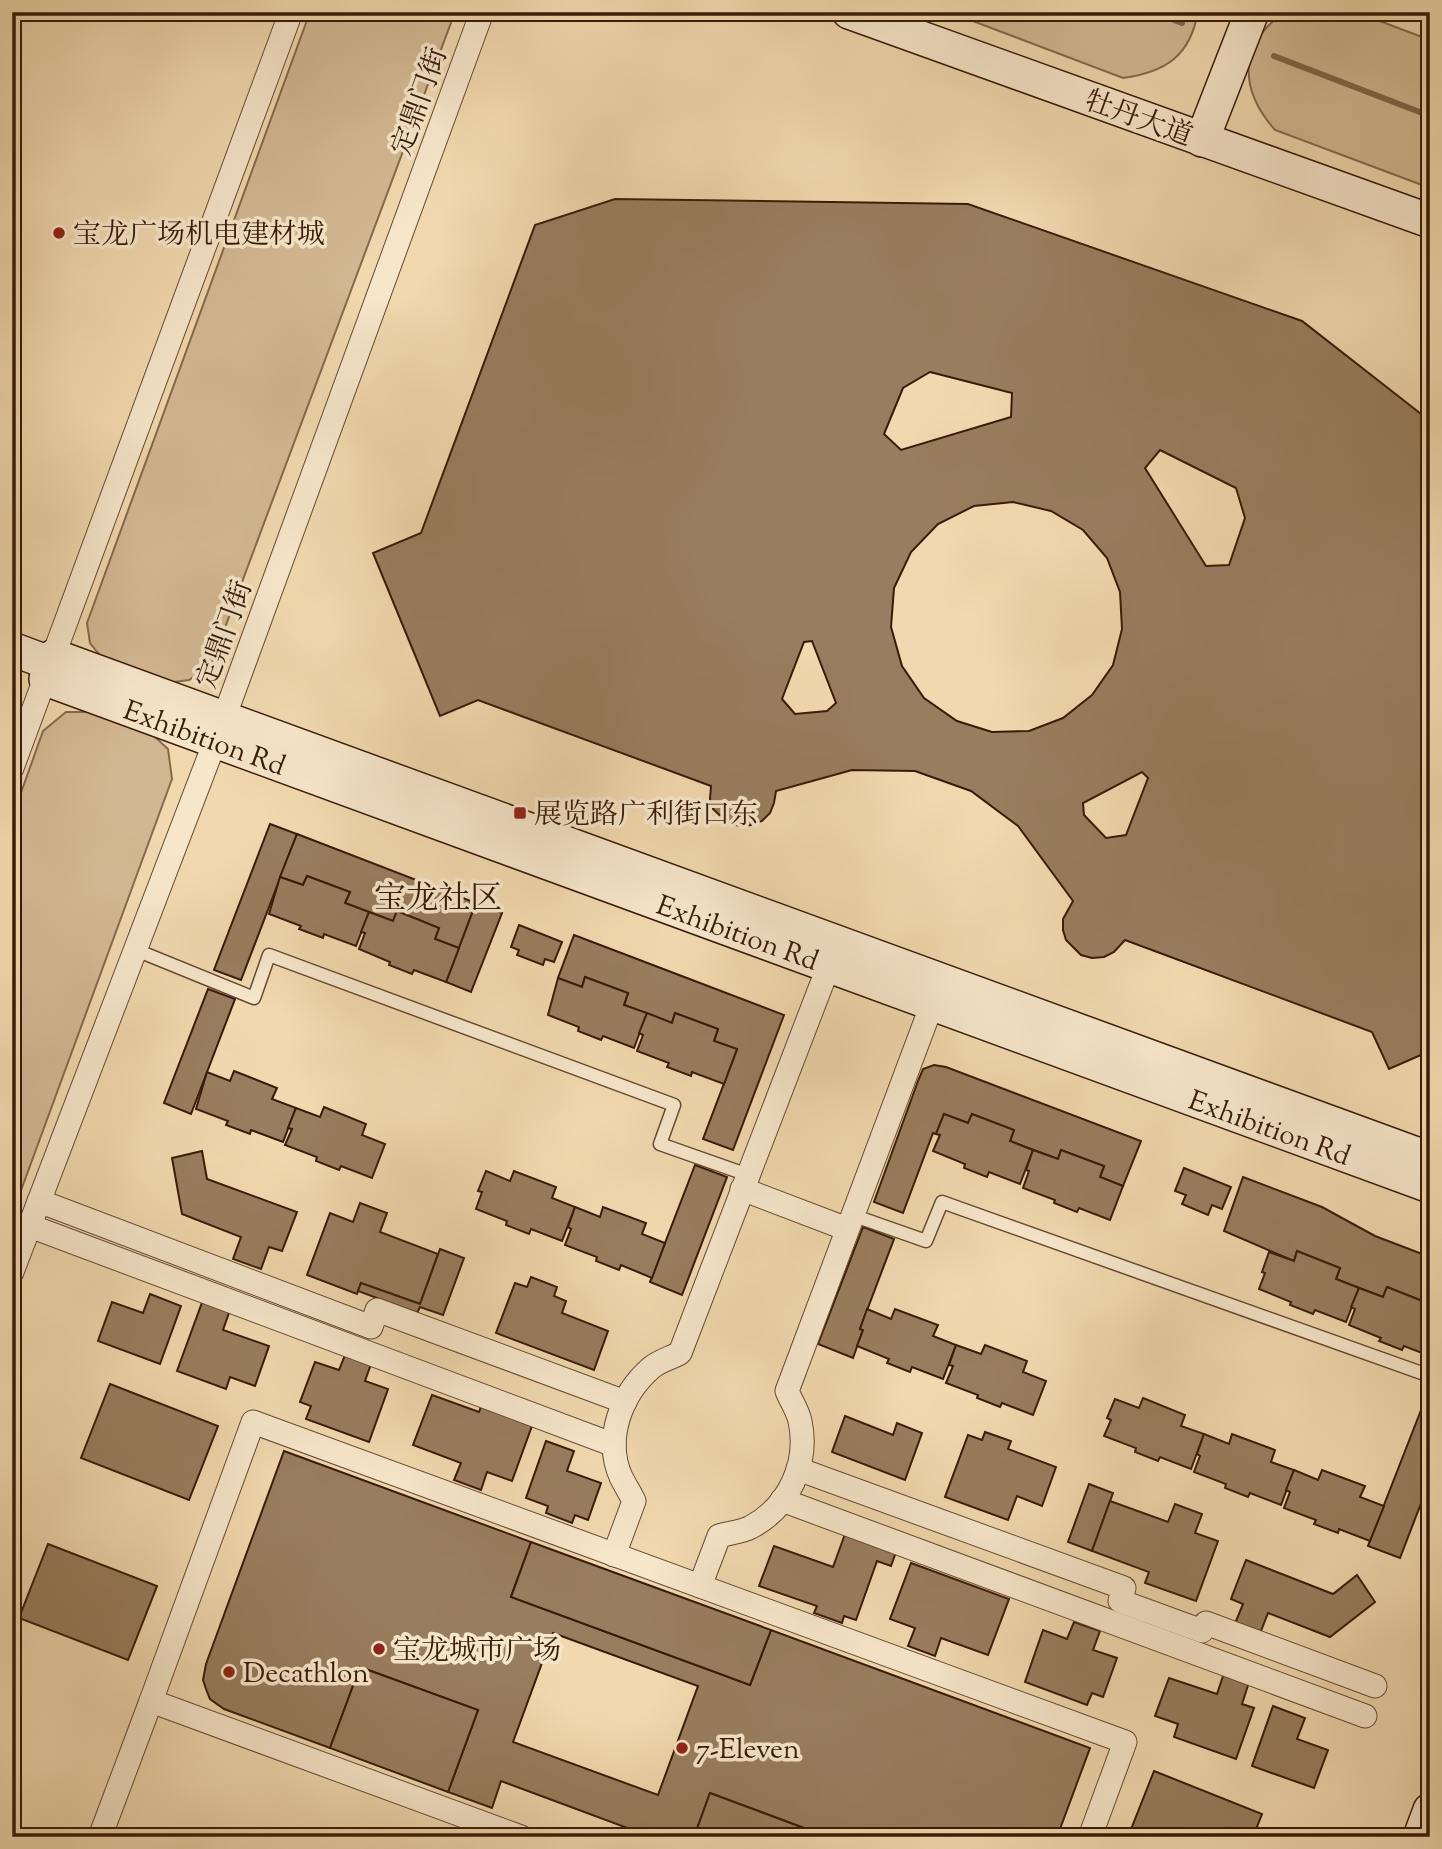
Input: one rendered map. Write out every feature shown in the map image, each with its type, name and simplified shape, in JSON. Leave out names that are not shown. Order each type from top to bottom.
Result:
[{"type":"street","points":[[12,768],[291,12]]},
{"type":"street","name":"定鼎门街","points":[[12,1272],[220,729],[482,12]]},
{"type":"street","name":"牡丹大道","points":[[849,12],[1430,221]]},
{"type":"street","points":[[1192,136],[1228,12]]},
{"type":"street","points":[[1192,136],[1252,12]]},
{"type":"street","name":"Exhibition Rd","points":[[12,649],[220,729],[936,992],[1430,1186]]},
{"type":"street","points":[[614,1555],[634,1501],[620,1474],[614,1445],[618,1415],[632,1388],[653,1366],[680,1353],[833,954]]},
{"type":"street","points":[[700,1586],[719,1536],[750,1527],[776,1509],[794,1483],[802,1452],[800,1420],[787,1391],[936,992]]},
{"type":"street","name":"Exhibition Rd","points":[[936,992],[1430,1159]]},
{"type":"street","points":[[745,1182],[850,1222]]},
{"type":"street","points":[[40,1200],[371,1327],[377,1310],[625,1402]]},
{"type":"street","points":[[30,1226],[614,1445]]},
{"type":"street","points":[[100,1837],[253,1422],[1125,1742],[1090,1837]]},
{"type":"street","points":[[798,1469],[1124,1588],[1120,1601],[1202,1631],[1206,1623],[1375,1686]]},
{"type":"street","points":[[782,1500],[1365,1717]]},
{"type":"street","points":[[151,1701],[521,1837]]},
{"type":"street","points":[[1420,1837],[1430,1810]]},
{"type":"lane","points":[[136,950],[254,998],[269,955],[674,1105],[660,1144],[745,1182]]},
{"type":"lane","points":[[850,1222],[926,1241],[942,1202],[1430,1376]]},
{"type":"shaded area","points":[[310,12],[455,12],[211,665],[189,680],[167,683],[102,658],[90,643],[87,623]]},
{"type":"shaded area","points":[[949,12],[1198,12],[1189,40],[1174,59],[1152,71],[1123,78]]},
{"type":"shaded area","points":[[1284,12],[1356,12],[1430,40],[1430,188],[1275,130],[1255,99],[1249,68],[1251,53],[1258,39]]},
{"type":"shaded area","points":[[66,712],[89,712],[154,736],[168,749],[172,779],[12,1215],[12,818],[43,731]]},
{"type":"building","points":[[615,199],[968,204],[1302,321],[1430,421],[1430,1051],[1389,1069],[1372,1032],[1125,940],[1114,952],[1104,957],[1081,955],[1066,940],[1063,930],[1063,919],[1073,901],[1018,826],[971,791],[915,771],[852,770],[776,791],[770,813],[762,821],[740,826],[728,823],[713,809],[710,799],[711,786],[478,700],[440,716],[373,553],[421,533],[535,225]],"holes":[[[930,372],[1012,393],[1011,417],[901,450],[884,434],[903,388]],[[1160,450],[1236,488],[1245,518],[1229,565],[1206,566],[1145,468]],[[1013,502],[1051,511],[1083,530],[1107,558],[1120,592],[1122,629],[1113,665],[1092,695],[1063,718],[1029,731],[992,732],[957,721],[924,698],[902,666],[891,627],[894,588],[911,552],[938,524],[974,506]],[[812,641],[836,703],[827,711],[795,714],[782,699],[804,642]],[[1142,772],[1148,778],[1126,835],[1106,838],[1084,815],[1083,803]]]},
{"type":"building","points":[[270,824],[297,834],[241,980],[214,970]]},
{"type":"building","points":[[297,834],[476,903],[459,948],[435,939],[439,928],[397,911],[393,921],[345,903],[350,892],[307,876],[303,885],[280,877]]},
{"type":"building","points":[[307,876],[350,892],[345,903],[369,912],[356,946],[324,934],[323,938],[269,914],[280,877],[303,885]]},
{"type":"building","points":[[476,903],[502,913],[471,992],[446,982]]},
{"type":"building","points":[[397,911],[439,928],[435,939],[459,948],[446,982],[414,970],[412,974],[359,949],[365,933],[361,932],[369,912],[393,921]]},
{"type":"building","points":[[519,925],[562,942],[554,962],[545,959],[543,965],[517,955],[519,950],[511,947]]},
{"type":"building","points":[[574,935],[784,1015],[733,1150],[703,1139],[737,1049],[714,1041],[718,1029],[675,1013],[672,1023],[624,1005],[628,993],[585,977],[582,987],[558,978]]},
{"type":"building","points":[[585,977],[628,993],[624,1005],[647,1013],[634,1048],[603,1036],[601,1040],[578,1031],[579,1027],[548,1015],[558,978],[582,987]]},
{"type":"building","points":[[208,989],[235,999],[191,1114],[164,1103]]},
{"type":"building","points":[[647,1013],[672,1023],[675,1013],[718,1029],[714,1041],[737,1049],[724,1084],[692,1072],[691,1076],[667,1067],[669,1063],[637,1051],[643,1035],[639,1033]]},
{"type":"building","points":[[934,1065],[946,1067],[1141,1141],[1123,1186],[1100,1177],[1104,1166],[1061,1150],[1058,1159],[1010,1141],[1014,1130],[972,1114],[968,1123],[944,1114],[936,1134],[933,1133],[903,1213],[874,1202],[923,1069]]},
{"type":"building","points":[[234,1071],[277,1088],[272,1099],[296,1108],[283,1142],[251,1130],[250,1134],[226,1125],[228,1121],[196,1109],[207,1072],[230,1081]]},
{"type":"building","points":[[324,1107],[366,1124],[362,1135],[385,1144],[372,1178],[341,1166],[339,1170],[316,1161],[317,1157],[285,1145],[292,1129],[288,1128],[296,1108],[320,1117]]},
{"type":"building","points":[[944,1114],[968,1123],[972,1114],[1014,1130],[1010,1141],[1033,1150],[1020,1184],[989,1172],[987,1177],[964,1168],[965,1164],[933,1151],[940,1135],[936,1134]]},
{"type":"building","points":[[1033,1150],[1058,1159],[1061,1150],[1104,1166],[1100,1177],[1123,1186],[1110,1220],[1079,1208],[1077,1212],[1023,1188]]},
{"type":"building","points":[[202,1151],[207,1179],[297,1212],[282,1251],[269,1247],[261,1269],[233,1259],[241,1237],[182,1214],[172,1158]]},
{"type":"building","points":[[695,1165],[727,1177],[682,1295],[650,1282]]},
{"type":"building","points":[[1184,1168],[1231,1187],[1222,1209],[1212,1205],[1208,1215],[1182,1204],[1186,1195],[1175,1191]]},
{"type":"building","points":[[486,1171],[510,1181],[514,1171],[556,1187],[552,1198],[575,1207],[562,1241],[531,1229],[529,1234],[506,1225],[507,1221],[476,1209],[482,1192],[478,1191]]},
{"type":"building","points":[[1243,1177],[1322,1207],[1375,1236],[1430,1257],[1430,1304],[1387,1287],[1383,1297],[1336,1279],[1340,1268],[1297,1251],[1294,1261],[1224,1231]]},
{"type":"building","points":[[360,1203],[387,1213],[380,1232],[438,1254],[420,1304],[361,1283],[357,1294],[307,1275],[330,1213],[353,1222]]},
{"type":"building","points":[[575,1207],[600,1217],[603,1207],[646,1223],[642,1234],[665,1243],[652,1278],[621,1265],[619,1270],[596,1261],[597,1257],[565,1245]]},
{"type":"building","points":[[863,1227],[894,1239],[860,1329],[863,1330],[853,1358],[818,1344]]},
{"type":"building","points":[[440,1249],[464,1258],[443,1315],[420,1307],[417,1313],[358,1291],[361,1283],[420,1304]]},
{"type":"building","points":[[1297,1251],[1340,1268],[1336,1279],[1359,1288],[1346,1322],[1315,1310],[1313,1314],[1259,1289],[1269,1252],[1294,1261]]},
{"type":"building","points":[[531,1277],[557,1287],[554,1296],[566,1301],[562,1313],[608,1331],[594,1370],[496,1333],[515,1283],[527,1287]]},
{"type":"building","points":[[1387,1287],[1430,1304],[1425,1315],[1430,1316],[1430,1356],[1404,1346],[1402,1350],[1349,1325],[1355,1309],[1351,1307],[1359,1288],[1383,1297]]},
{"type":"building","points":[[150,1294],[181,1306],[160,1364],[98,1341],[112,1302],[143,1313]]},
{"type":"building","points":[[204,1297],[231,1307],[223,1330],[269,1346],[255,1386],[230,1377],[226,1389],[177,1371]]},
{"type":"building","points":[[867,1309],[891,1319],[895,1309],[938,1325],[933,1336],[956,1345],[943,1379],[912,1367],[910,1372],[887,1363],[889,1359],[857,1346]]},
{"type":"building","points":[[956,1345],[981,1354],[985,1345],[1027,1361],[1023,1372],[1046,1381],[1033,1415],[1002,1403],[1000,1407],[946,1383],[953,1366],[949,1365]]},
{"type":"building","points":[[345,1355],[371,1364],[365,1381],[388,1389],[369,1442],[306,1419],[311,1406],[300,1402],[315,1362],[339,1370]]},
{"type":"building","points":[[110,1384],[218,1426],[189,1500],[81,1458]]},
{"type":"building","points":[[1430,1387],[1430,1480],[1400,1558],[1368,1546]]},
{"type":"building","points":[[432,1395],[479,1412],[482,1404],[533,1423],[512,1481],[487,1472],[481,1490],[454,1480],[461,1463],[413,1445]]},
{"type":"building","points":[[1143,1398],[1185,1415],[1181,1426],[1204,1434],[1191,1469],[1160,1457],[1158,1461],[1135,1452],[1136,1448],[1104,1436],[1111,1420],[1107,1418],[1115,1399],[1139,1408]]},
{"type":"building","points":[[845,1416],[893,1435],[897,1423],[922,1433],[905,1480],[832,1452]]},
{"type":"building","points":[[985,1432],[1011,1441],[1008,1449],[1056,1467],[1042,1506],[1017,1496],[1008,1520],[945,1497],[968,1435],[982,1440]]},
{"type":"building","points":[[1204,1434],[1229,1444],[1232,1434],[1275,1450],[1271,1462],[1294,1470],[1281,1505],[1250,1493],[1248,1497],[1225,1488],[1226,1484],[1194,1472]]},
{"type":"building","points":[[546,1441],[574,1451],[567,1471],[601,1483],[588,1520],[575,1515],[572,1523],[546,1513],[548,1506],[526,1498]]},
{"type":"building","name":"宝龙城市广场","points":[[284,1451],[531,1542],[511,1597],[750,1685],[771,1630],[1090,1748],[1057,1837],[828,1837],[710,1793],[694,1837],[639,1837],[641,1833],[501,1781],[492,1808],[448,1792],[478,1710],[360,1667],[330,1748],[224,1709],[210,1699],[203,1680],[206,1664]],"holes":[[[553,1633],[698,1686],[658,1795],[513,1742]]]},
{"type":"building","points":[[1294,1470],[1318,1480],[1322,1470],[1365,1486],[1360,1497],[1384,1506],[1370,1541],[1339,1529],[1338,1533],[1314,1524],[1316,1520],[1284,1508],[1290,1492],[1286,1490]]},
{"type":"building","points":[[1089,1484],[1113,1493],[1092,1551],[1068,1542]]},
{"type":"building","points":[[1110,1501],[1168,1522],[1175,1504],[1202,1514],[1195,1533],[1218,1541],[1196,1601],[1145,1583],[1149,1572],[1092,1551]]},
{"type":"building","points":[[845,1534],[896,1552],[891,1566],[877,1561],[856,1620],[844,1616],[842,1623],[814,1613],[817,1606],[759,1586],[774,1546],[833,1567]]},
{"type":"building","points":[[531,1542],[771,1630],[750,1685],[511,1597]]},
{"type":"building","points":[[48,1544],[157,1586],[128,1660],[19,1618]]},
{"type":"building","points":[[1246,1560],[1333,1594],[1357,1575],[1375,1602],[1330,1637],[1268,1613],[1259,1636],[1234,1626],[1243,1604],[1231,1599]]},
{"type":"building","points":[[911,1563],[1009,1599],[988,1655],[941,1638],[935,1656],[908,1646],[915,1628],[890,1619]]},
{"type":"building","points":[[1074,1622],[1100,1631],[1093,1650],[1117,1658],[1103,1697],[1092,1693],[1087,1705],[1025,1682],[1043,1630],[1067,1639]]},
{"type":"building","points":[[360,1667],[478,1710],[448,1792],[330,1748]]},
{"type":"building","points":[[1224,1673],[1249,1682],[1242,1704],[1254,1708],[1236,1759],[1174,1737],[1178,1724],[1155,1716],[1169,1678],[1217,1694]]},
{"type":"building","points":[[1273,1706],[1305,1718],[1297,1739],[1328,1750],[1314,1788],[1252,1766]]},
{"type":"building","points":[[1154,1771],[1262,1814],[1253,1837],[1128,1837]]},
{"type":"building","points":[[710,1793],[828,1837],[694,1837]]},
{"type":"waterway","points":[[1154,12],[1182,23]]},
{"type":"waterway","points":[[1274,56],[1430,116]]},
{"type":"place","name":"宝龙广场机电建材城","points":[[59,233]]},
{"type":"place","name":"展览路广利街口东","points":[[520,813]]},
{"type":"place","name":"宝龙城市广场","points":[[379,1649]]},
{"type":"place","name":"Decathlon","points":[[229,1672]]},
{"type":"place","name":"7-Eleven","points":[[682,1748]]},
{"type":"district","name":"宝龙社区","points":[[438,897]]}]
